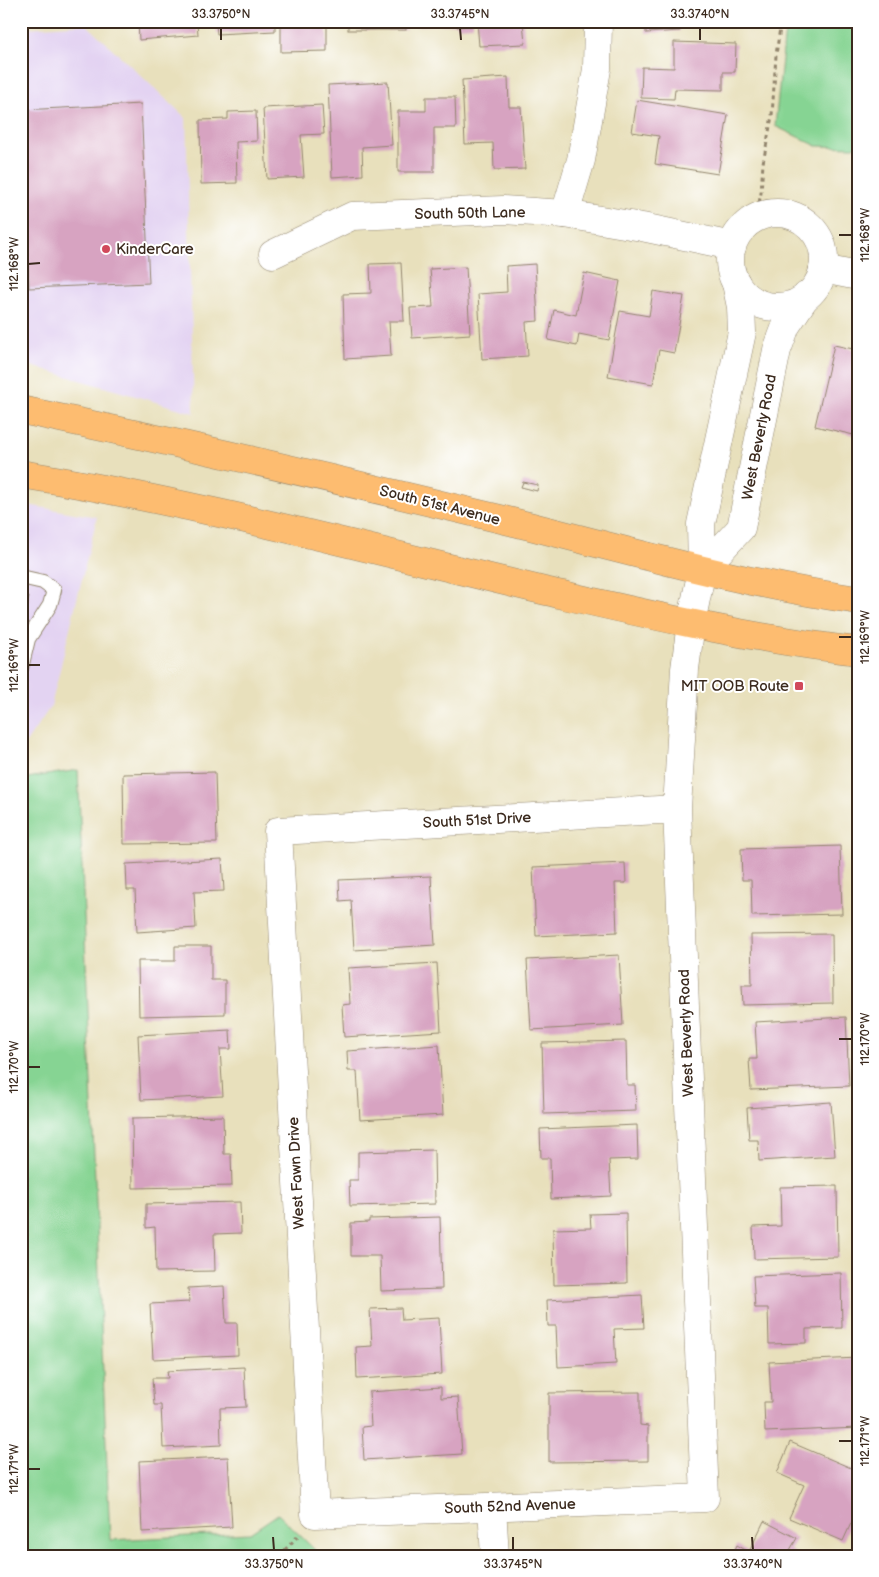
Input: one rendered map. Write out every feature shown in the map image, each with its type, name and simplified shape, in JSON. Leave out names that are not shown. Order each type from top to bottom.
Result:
[{"type":"main road","name":"South 51st Avenue","points":[[21,410],[257,460],[702,570],[858,600]]},
{"type":"main road","points":[[21,474],[69,482],[222,514],[592,602],[691,623],[770,638],[858,651]]},
{"type":"street","points":[[566,214],[581,160],[597,69],[598,21]]},
{"type":"street","name":"South 50th Lane","points":[[273,254],[352,216],[503,210],[566,214],[642,227],[732,246]]},
{"type":"street","points":[[779,213],[801,219],[810,226],[822,246],[823,269],[814,289],[795,304],[782,307],[768,306],[755,301],[744,293],[736,283],[731,265],[732,246],[738,234],[756,218],[767,214],[779,213]]},
{"type":"street","points":[[823,269],[858,276]]},
{"type":"street","name":"West Beverly Road","points":[[705,1498],[677,809],[685,669],[691,623],[702,570],[701,524],[742,332],[741,307],[736,283]]},
{"type":"street","name":"West Beverly Road","points":[[702,570],[741,528],[777,350],[786,326],[806,296]]},
{"type":"street","name":"South 51st Drive","points":[[278,831],[677,809]]},
{"type":"street","name":"West Fawn Drive","points":[[278,831],[315,1514]]},
{"type":"street","name":"South 52nd Avenue","points":[[315,1514],[705,1498]]},
{"type":"street","points":[[492,1507],[494,1556]]},
{"type":"lane","points":[[21,578],[43,582],[54,590],[50,605],[28,639],[21,668]]},
{"type":"path","points":[[756,218],[761,193],[763,163],[772,116],[776,55],[781,21]]},
{"type":"shaded area","name":"KinderCare","points":[[21,21],[26,21],[27,28],[86,24],[186,118],[194,413],[21,363]]},
{"type":"shaded area","points":[[21,504],[97,517],[51,706],[21,750]]},
{"type":"green space","points":[[786,21],[858,21],[858,144],[854,147],[817,146],[775,126]]},
{"type":"green space","points":[[78,770],[110,1540],[250,1533],[278,1514],[315,1550],[310,1556],[21,1556],[21,779]]},
{"type":"building","points":[[138,21],[197,21],[198,35],[139,40]]},
{"type":"building","points":[[216,21],[275,21],[275,31],[217,34]]},
{"type":"building","points":[[281,21],[327,21],[327,51],[281,52]]},
{"type":"building","points":[[348,21],[406,21],[406,30],[348,30]]},
{"type":"building","points":[[413,21],[473,21],[473,26],[457,27],[457,24],[414,26]]},
{"type":"building","points":[[477,21],[523,21],[525,44],[479,46]]},
{"type":"building","points":[[646,21],[679,21],[680,31],[646,33]]},
{"type":"building","points":[[674,42],[736,44],[735,72],[723,72],[723,90],[675,89],[674,99],[641,98],[642,67],[674,68]]},
{"type":"building","points":[[508,77],[509,107],[521,107],[525,169],[494,170],[493,143],[465,144],[462,80]]},
{"type":"building","points":[[388,82],[392,145],[362,147],[363,175],[332,177],[328,85]]},
{"type":"building","points":[[426,97],[455,97],[456,128],[434,128],[434,172],[398,172],[398,111],[426,111]]},
{"type":"building","points":[[637,100],[728,115],[718,174],[655,164],[659,136],[632,132]]},
{"type":"building","points":[[141,104],[149,283],[29,288],[26,214],[21,214],[21,177],[26,177],[22,110]]},
{"type":"building","points":[[322,105],[324,134],[301,135],[304,177],[267,179],[263,108]]},
{"type":"building","points":[[256,111],[257,141],[236,142],[237,183],[201,184],[200,120],[228,119],[228,112]]},
{"type":"building","points":[[401,263],[404,321],[389,321],[391,356],[345,359],[343,294],[371,293],[370,264]]},
{"type":"building","points":[[535,264],[538,321],[526,322],[528,356],[482,359],[478,294],[507,292],[506,266]]},
{"type":"building","points":[[466,267],[470,334],[412,338],[410,308],[433,307],[430,269]]},
{"type":"building","points":[[584,273],[620,281],[609,340],[579,334],[577,346],[548,340],[554,310],[576,315]]},
{"type":"building","points":[[653,291],[684,296],[674,353],[659,350],[653,384],[608,376],[620,311],[649,316]]},
{"type":"building","points":[[834,345],[858,350],[858,436],[815,426]]},
{"type":"building","points":[[523,482],[538,485],[537,491],[521,487]]},
{"type":"building","points":[[21,596],[29,597],[22,631],[21,630]]},
{"type":"building","points":[[215,772],[217,843],[124,844],[123,774]]},
{"type":"building","points":[[840,846],[842,914],[752,916],[751,880],[742,880],[741,849]]},
{"type":"building","points":[[222,859],[224,891],[194,892],[196,928],[137,932],[135,890],[127,890],[126,864]]},
{"type":"building","points":[[625,863],[626,883],[615,883],[617,932],[536,936],[533,867]]},
{"type":"building","points":[[431,876],[435,945],[354,950],[351,900],[340,901],[339,880]]},
{"type":"building","points":[[832,934],[833,1003],[743,1005],[742,985],[752,985],[751,935]]},
{"type":"building","points":[[175,946],[211,946],[211,980],[225,980],[225,1014],[139,1016],[138,961],[175,961]]},
{"type":"building","points":[[619,955],[623,1025],[531,1030],[527,960]]},
{"type":"building","points":[[437,963],[441,1031],[344,1037],[342,1005],[350,1004],[348,968]]},
{"type":"building","points":[[846,1017],[849,1086],[751,1090],[749,1059],[757,1059],[755,1022]]},
{"type":"building","points":[[230,1030],[231,1049],[220,1049],[223,1096],[141,1100],[138,1035]]},
{"type":"building","points":[[626,1041],[627,1085],[635,1085],[636,1111],[544,1114],[542,1043]]},
{"type":"building","points":[[439,1045],[443,1115],[360,1120],[357,1071],[348,1071],[347,1051]]},
{"type":"building","points":[[831,1102],[835,1156],[759,1161],[758,1140],[749,1140],[747,1108]]},
{"type":"building","points":[[223,1116],[224,1154],[231,1154],[232,1186],[133,1188],[132,1118]]},
{"type":"building","points":[[637,1125],[638,1159],[609,1160],[611,1196],[551,1199],[550,1158],[541,1158],[540,1129]]},
{"type":"building","points":[[434,1150],[435,1204],[350,1206],[349,1180],[358,1180],[358,1152]]},
{"type":"building","points":[[837,1186],[838,1257],[754,1259],[753,1227],[781,1226],[780,1187]]},
{"type":"building","points":[[240,1202],[241,1233],[214,1234],[215,1271],[156,1272],[155,1227],[146,1228],[146,1204]]},
{"type":"building","points":[[626,1213],[627,1283],[554,1285],[553,1229],[591,1228],[590,1214]]},
{"type":"building","points":[[440,1217],[442,1289],[381,1291],[380,1256],[351,1256],[351,1223],[369,1222],[369,1219]]},
{"type":"building","points":[[841,1273],[842,1328],[806,1329],[806,1343],[769,1344],[768,1308],[755,1308],[753,1276]]},
{"type":"building","points":[[224,1286],[226,1323],[237,1323],[238,1355],[153,1359],[150,1304],[189,1302],[188,1288]]},
{"type":"building","points":[[642,1295],[644,1328],[614,1329],[616,1364],[558,1367],[556,1326],[548,1326],[547,1300]]},
{"type":"building","points":[[401,1308],[402,1320],[439,1318],[442,1374],[357,1379],[356,1347],[372,1346],[370,1309]]},
{"type":"building","points":[[858,1358],[858,1428],[765,1432],[764,1402],[771,1402],[769,1362]]},
{"type":"building","points":[[244,1367],[246,1407],[220,1408],[221,1445],[163,1448],[161,1405],[154,1405],[152,1378],[168,1378],[167,1371]]},
{"type":"building","points":[[441,1387],[441,1398],[458,1397],[462,1454],[364,1460],[362,1427],[371,1426],[369,1392]]},
{"type":"building","points":[[640,1392],[640,1425],[648,1426],[648,1461],[549,1462],[549,1393]]},
{"type":"building","points":[[790,1442],[858,1471],[858,1508],[843,1541],[789,1518],[804,1485],[777,1473]]},
{"type":"building","points":[[228,1457],[232,1527],[142,1532],[139,1461]]},
{"type":"building","points":[[764,1521],[797,1538],[790,1550],[801,1556],[732,1556],[737,1545],[749,1552]]},
{"type":"place","name":"KinderCare","points":[[106,249]]},
{"type":"place","name":"MIT OOB Route","points":[[799,686]]}]
